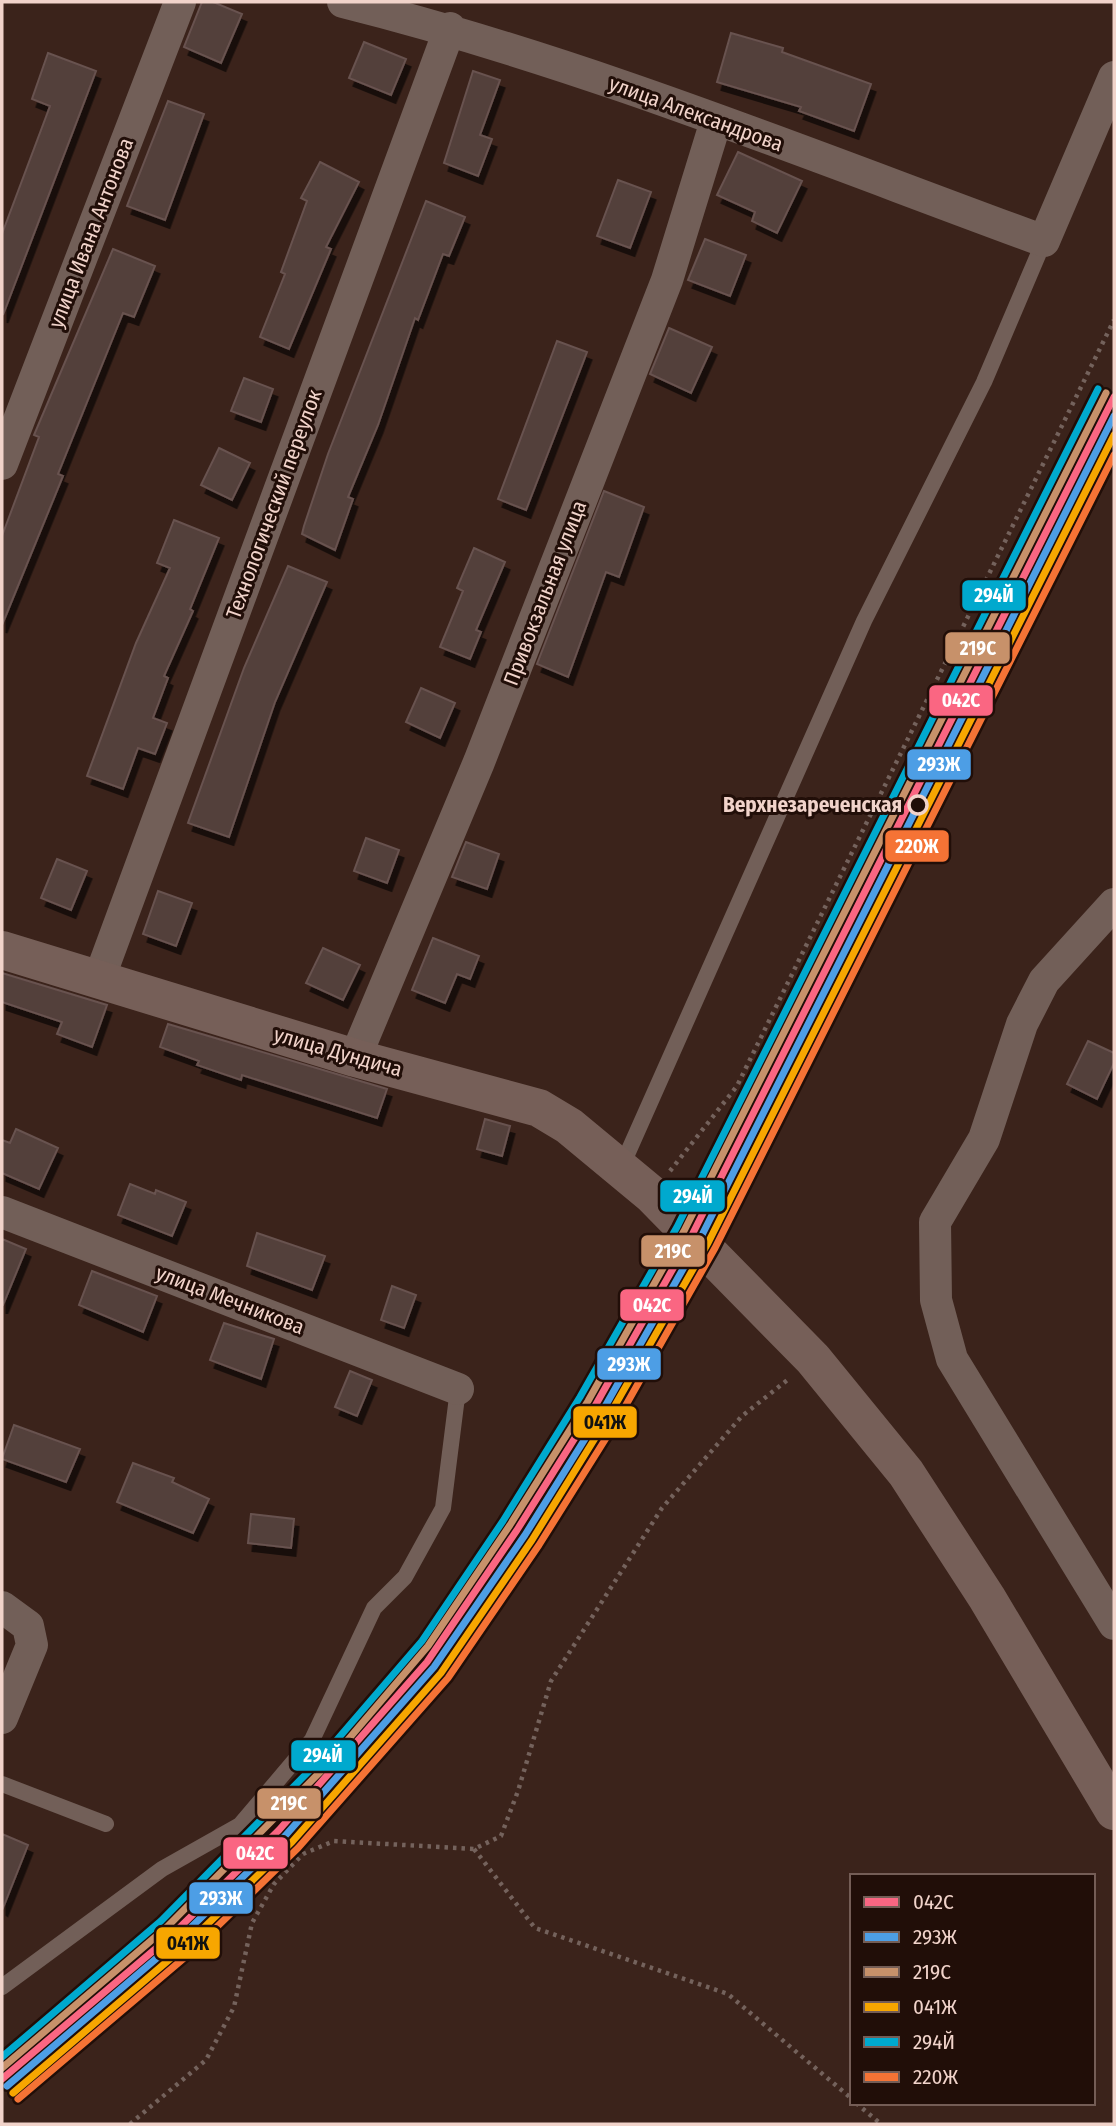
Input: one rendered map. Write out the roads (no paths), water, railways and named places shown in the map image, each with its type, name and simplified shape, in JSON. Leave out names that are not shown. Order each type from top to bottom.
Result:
[{"type":"street","name":"улица Ивана Антонова","points":[[2,464],[180,2]]},
{"type":"street","name":"улица Александрова","points":[[344,2],[450,29],[716,121],[1044,242]]},
{"type":"street","name":"Технологический переулок","points":[[99,979],[450,29]]},
{"type":"street","points":[[1044,242],[1114,77]]},
{"type":"street","name":"Привокзальная улица","points":[[355,1058],[479,762],[667,280],[716,121]]},
{"type":"street","points":[[1114,904],[1044,981],[1022,1024],[984,1139],[935,1222],[936,1300],[952,1359],[1114,1625]]},
{"type":"street","name":"улица Дундича","points":[[2,950],[355,1058],[539,1108],[569,1126],[652,1194],[813,1359],[906,1473],[987,1598],[1114,1811]]},
{"type":"street","name":"улица Мечникова","points":[[2,1212],[458,1388]]},
{"type":"street","points":[[2,1607],[28,1626],[32,1645],[2,1718]]},
{"type":"lane","points":[[621,1168],[864,621],[984,382],[1044,242]]},
{"type":"lane","points":[[2,1987],[162,1869],[240,1825],[312,1741],[374,1608],[405,1577],[443,1508],[458,1388]]},
{"type":"lane","points":[[2,1784],[106,1824]]},
{"type":"place","name":"Верхнезареченская","points":[[918,805]]}]
